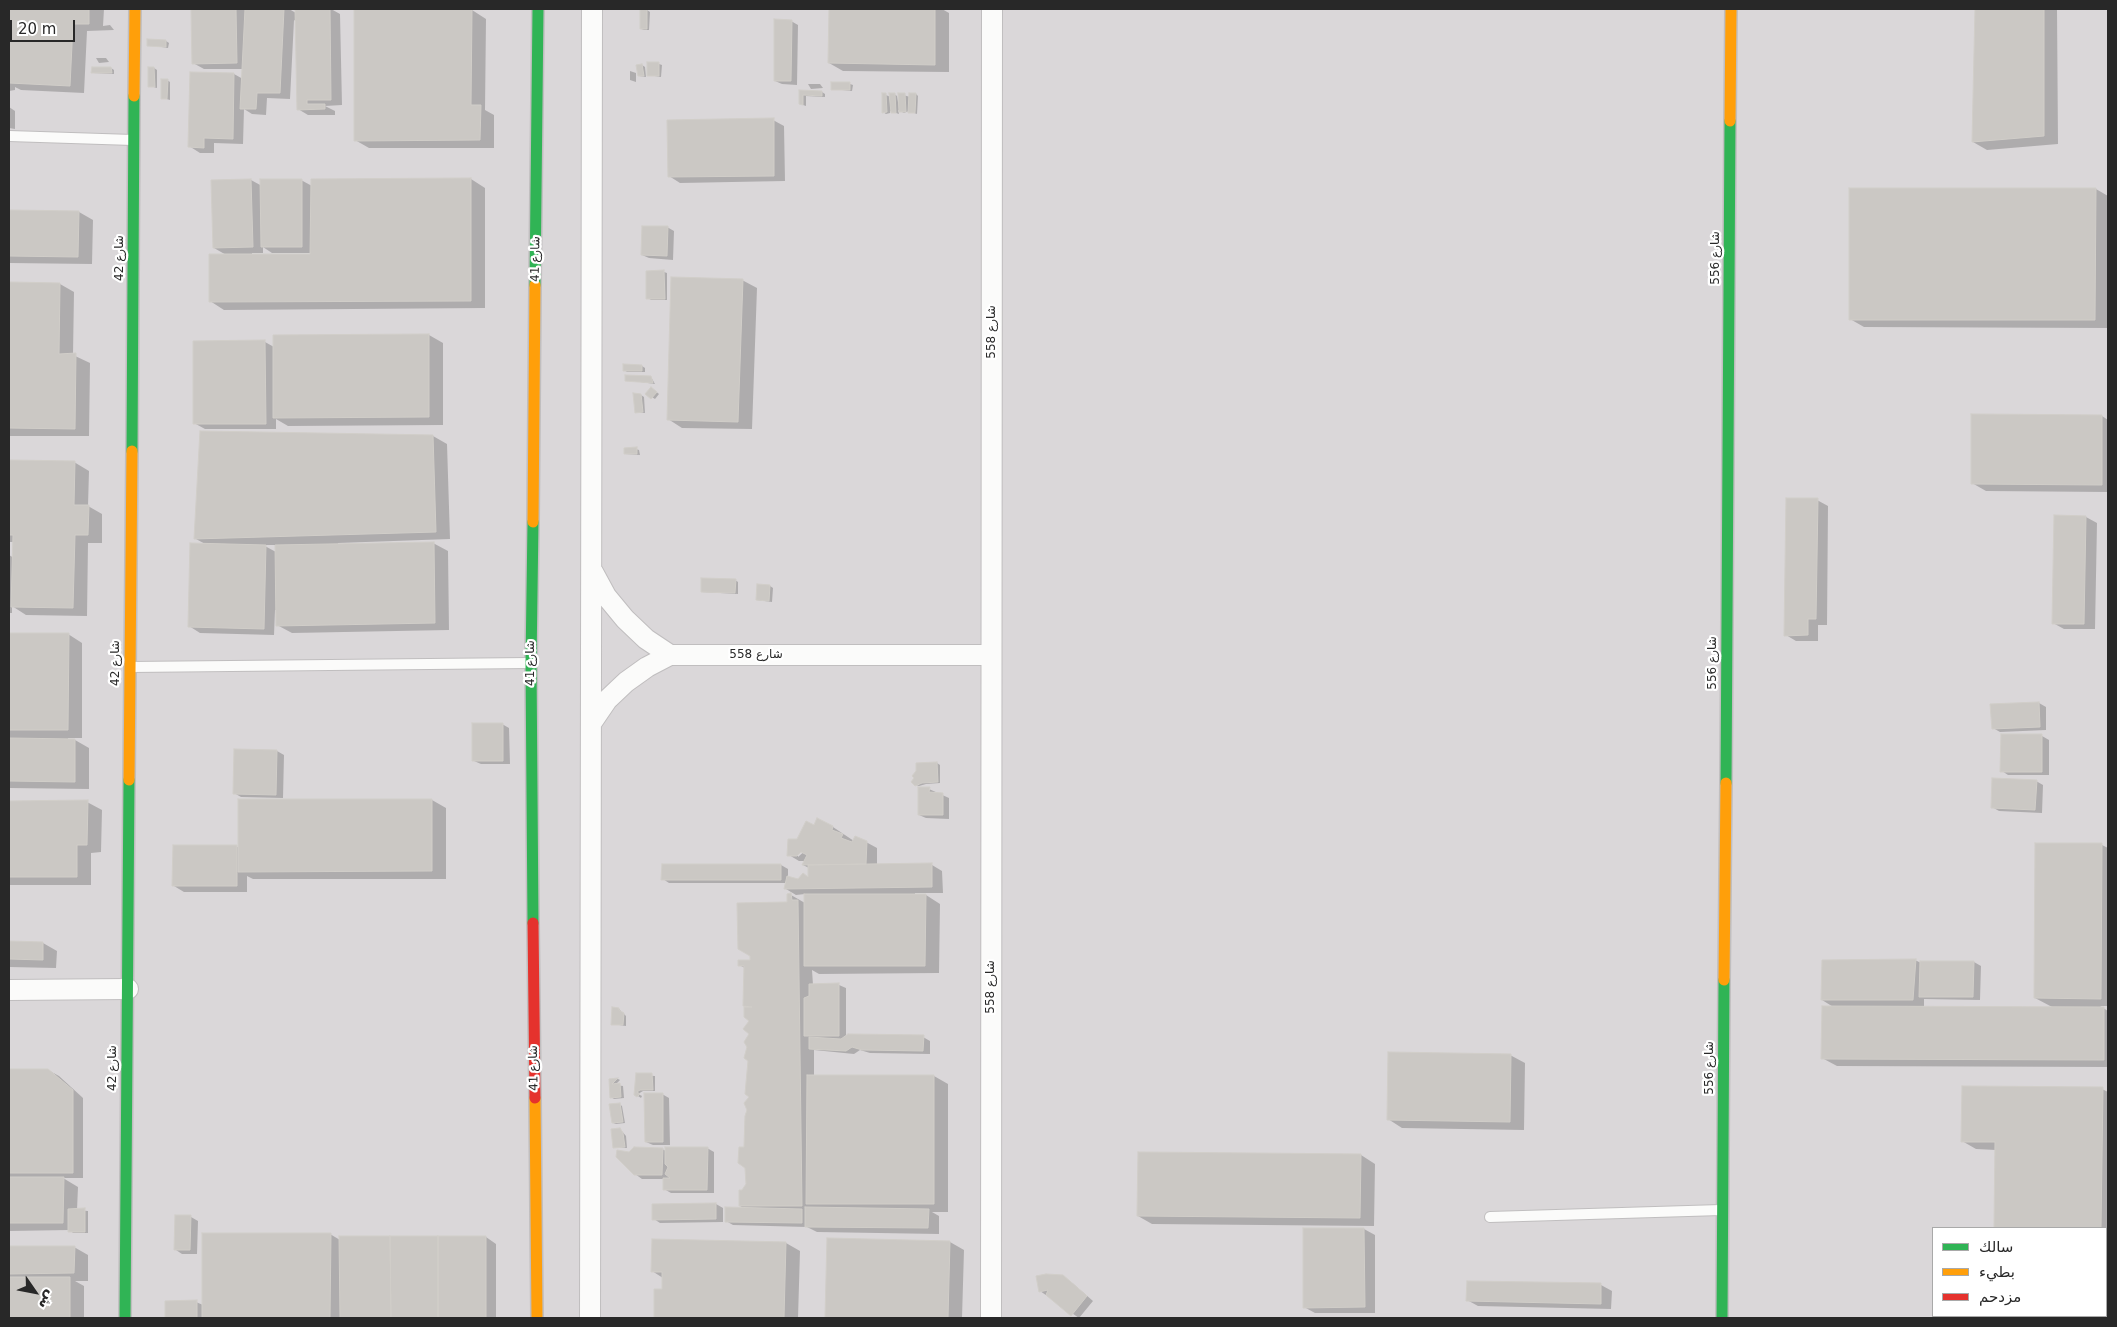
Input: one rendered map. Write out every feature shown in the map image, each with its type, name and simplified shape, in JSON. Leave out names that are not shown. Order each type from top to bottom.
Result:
[{"type":"street","name":"شارع 42","points":[[125,1318],[135,9]]},
{"type":"street","name":"شارع 41","points":[[536,1318],[531,663],[538,9]]},
{"type":"street","points":[[590,1318],[592,9]]},
{"type":"street","name":"شارع 558","points":[[991,1318],[992,9]]},
{"type":"street","name":"شارع 556","points":[[1722,1318],[1731,9]]},
{"type":"street","points":[[592,571],[606,596],[625,619],[646,639],[670,655]]},
{"type":"street","name":"شارع 558","points":[[592,722],[607,700],[626,682],[647,667],[670,655],[991,655]]},
{"type":"street","points":[[9,990],[128,989]]},
{"type":"lane","points":[[9,136],[134,140]]},
{"type":"lane","points":[[130,667],[531,663]]},
{"type":"lane","points":[[1490,1218],[1722,1210]]},
{"type":"shaded area","points":[[9,9],[2108,9],[2108,1318],[9,1318]]},
{"type":"building","points":[[9,9],[89,9],[89,24],[73,24],[70,86],[9,83]]},
{"type":"building","points":[[191,9],[236,9],[237,63],[192,64]]},
{"type":"building","points":[[245,9],[284,9],[280,93],[257,93],[256,109],[240,109]]},
{"type":"building","points":[[295,9],[330,9],[331,100],[307,100],[307,104],[325,104],[325,109],[297,110]]},
{"type":"building","points":[[354,9],[472,9],[471,105],[481,105],[480,140],[354,141]]},
{"type":"building","points":[[640,9],[647,9],[647,29],[640,29]]},
{"type":"building","points":[[829,9],[935,9],[935,65],[828,63]]},
{"type":"building","points":[[1975,9],[2044,9],[2044,136],[1972,142]]},
{"type":"building","points":[[774,19],[792,20],[791,81],[774,81]]},
{"type":"building","points":[[147,39],[166,40],[166,47],[147,46]]},
{"type":"building","points":[[647,62],[659,62],[659,76],[647,76]]},
{"type":"building","points":[[642,64],[644,76],[638,76],[636,65]]},
{"type":"building","points":[[92,67],[111,67],[112,73],[91,73]]},
{"type":"building","points":[[148,67],[154,67],[155,87],[148,87]]},
{"type":"building","points":[[190,72],[234,73],[233,139],[204,138],[204,148],[188,147]]},
{"type":"building","points":[[161,79],[168,79],[167,99],[161,99]]},
{"type":"building","points":[[831,82],[850,82],[850,90],[831,90]]},
{"type":"building","points":[[799,90],[822,91],[822,96],[803,95],[803,105],[799,104]]},
{"type":"building","points":[[882,93],[886,93],[887,112],[882,113]]},
{"type":"building","points":[[889,93],[895,93],[896,113],[891,113]]},
{"type":"building","points":[[898,93],[905,93],[906,112],[899,112]]},
{"type":"building","points":[[909,93],[916,93],[915,113],[908,113]]},
{"type":"building","points":[[774,118],[774,176],[668,177],[667,120]]},
{"type":"building","points":[[471,178],[471,301],[209,302],[209,254],[310,254],[311,179]]},
{"type":"building","points":[[251,179],[253,247],[213,248],[211,180]]},
{"type":"building","points":[[260,179],[302,179],[302,247],[261,247]]},
{"type":"building","points":[[1849,188],[2096,188],[2095,320],[1849,320]]},
{"type":"building","points":[[9,210],[79,211],[78,257],[9,256]]},
{"type":"building","points":[[642,226],[668,226],[667,256],[641,255]]},
{"type":"building","points":[[664,270],[665,299],[646,299],[646,271]]},
{"type":"building","points":[[671,277],[743,279],[738,422],[667,420]]},
{"type":"building","points":[[9,282],[60,283],[59,354],[76,353],[75,429],[9,428]]},
{"type":"building","points":[[429,334],[429,417],[273,418],[273,335]]},
{"type":"building","points":[[265,340],[266,424],[193,424],[193,341]]},
{"type":"building","points":[[623,364],[642,365],[642,371],[623,371]]},
{"type":"building","points":[[625,375],[651,376],[653,383],[625,381]]},
{"type":"building","points":[[651,387],[657,392],[651,399],[645,394]]},
{"type":"building","points":[[633,393],[641,394],[643,412],[635,413]]},
{"type":"building","points":[[1971,414],[2102,415],[2102,485],[1971,484]]},
{"type":"building","points":[[200,431],[433,435],[436,532],[194,539]]},
{"type":"building","points":[[637,447],[637,454],[624,454],[624,448]]},
{"type":"building","points":[[9,460],[75,461],[74,505],[89,505],[88,535],[75,535],[73,608],[11,607],[13,535],[9,535]]},
{"type":"building","points":[[1786,498],[1818,498],[1816,619],[1808,619],[1808,635],[1784,636]]},
{"type":"building","points":[[2054,515],[2086,516],[2084,624],[2052,624]]},
{"type":"building","points":[[434,542],[435,623],[276,626],[275,545]]},
{"type":"building","points":[[190,543],[266,545],[264,629],[188,627]]},
{"type":"building","points":[[701,578],[736,579],[735,593],[701,592]]},
{"type":"building","points":[[757,584],[770,585],[769,601],[756,600]]},
{"type":"building","points":[[9,633],[69,633],[68,730],[9,730]]},
{"type":"building","points":[[2039,702],[2040,727],[1992,729],[1990,704]]},
{"type":"building","points":[[472,723],[503,723],[503,761],[472,761]]},
{"type":"building","points":[[2001,734],[2042,734],[2042,772],[2000,772]]},
{"type":"building","points":[[9,738],[75,739],[75,782],[9,781]]},
{"type":"building","points":[[234,749],[277,750],[276,795],[233,794]]},
{"type":"building","points":[[937,762],[938,782],[922,783],[915,786],[911,782],[914,778],[912,776],[916,771],[916,763]]},
{"type":"building","points":[[1992,778],[2037,780],[2035,810],[1991,808]]},
{"type":"building","points":[[918,787],[930,787],[929,792],[943,793],[943,815],[918,815]]},
{"type":"building","points":[[238,799],[432,799],[432,871],[238,872]]},
{"type":"building","points":[[88,800],[87,845],[77,845],[77,877],[9,877],[9,801]]},
{"type":"building","points":[[817,818],[833,826],[832,830],[843,834],[841,838],[852,842],[855,836],[867,841],[866,864],[802,865],[807,855],[801,852],[797,856],[787,856],[788,839],[797,839],[806,821],[814,825]]},
{"type":"building","points":[[2035,843],[2102,843],[2101,999],[2034,998]]},
{"type":"building","points":[[173,845],[237,845],[237,886],[172,886]]},
{"type":"building","points":[[932,863],[932,887],[784,889],[787,876],[798,879],[803,873],[808,877],[808,865]]},
{"type":"building","points":[[662,864],[781,864],[781,880],[661,880]]},
{"type":"building","points":[[791,893],[792,900],[798,900],[802,1206],[739,1206],[739,1190],[742,1190],[746,1184],[745,1168],[738,1163],[739,1147],[744,1147],[745,1116],[747,1110],[744,1103],[749,1097],[745,1094],[748,1061],[744,1058],[747,1047],[744,1042],[749,1034],[743,1029],[749,1021],[744,1017],[744,1007],[752,1007],[743,1006],[744,966],[738,966],[738,960],[750,960],[750,956],[738,949],[737,903],[787,902],[787,894]]},
{"type":"building","points":[[804,894],[926,894],[925,966],[804,966]]},
{"type":"building","points":[[9,941],[43,942],[43,960],[9,959]]},
{"type":"building","points":[[1916,959],[1913,1000],[1821,1000],[1822,960]]},
{"type":"building","points":[[1920,961],[1974,961],[1973,997],[1919,997]]},
{"type":"building","points":[[839,983],[839,1036],[804,1036],[804,998],[809,996],[809,984]]},
{"type":"building","points":[[1822,1006],[2104,1007],[2104,1060],[1821,1059]]},
{"type":"building","points":[[612,1007],[619,1008],[624,1013],[623,1025],[611,1025]]},
{"type":"building","points":[[848,1034],[924,1035],[923,1051],[862,1050],[852,1047],[846,1051],[809,1049],[809,1037],[841,1039]]},
{"type":"building","points":[[1388,1052],[1511,1054],[1510,1122],[1387,1120]]},
{"type":"building","points":[[9,1069],[48,1069],[73,1090],[73,1173],[9,1173]]},
{"type":"building","points":[[636,1073],[652,1073],[653,1090],[640,1090],[637,1092],[640,1094],[637,1097],[634,1095]]},
{"type":"building","points":[[807,1075],[934,1075],[934,1204],[806,1204]]},
{"type":"building","points":[[618,1078],[612,1084],[620,1083],[621,1097],[610,1098],[609,1079]]},
{"type":"building","points":[[1962,1086],[2103,1087],[2101,1227],[1994,1227],[1995,1142],[1961,1142]]},
{"type":"building","points":[[644,1093],[663,1093],[663,1142],[645,1142]]},
{"type":"building","points":[[620,1103],[623,1122],[612,1123],[609,1104]]},
{"type":"building","points":[[620,1128],[623,1133],[625,1147],[613,1148],[611,1129]]},
{"type":"building","points":[[634,1147],[663,1148],[662,1175],[634,1175],[616,1157],[617,1150],[629,1152]]},
{"type":"building","points":[[665,1147],[708,1147],[707,1190],[663,1190],[663,1178],[670,1178],[665,1174],[668,1167],[665,1164]]},
{"type":"building","points":[[1138,1152],[1361,1154],[1360,1218],[1137,1216]]},
{"type":"building","points":[[9,1177],[64,1177],[63,1223],[9,1223]]},
{"type":"building","points":[[716,1203],[716,1219],[652,1220],[652,1204]]},
{"type":"building","points":[[725,1207],[802,1209],[802,1223],[725,1222]]},
{"type":"building","points":[[805,1207],[929,1209],[928,1228],[805,1227]]},
{"type":"building","points":[[85,1208],[85,1232],[68,1232],[68,1209]]},
{"type":"building","points":[[175,1215],[191,1215],[190,1250],[174,1250]]},
{"type":"building","points":[[1303,1228],[1364,1228],[1365,1307],[1303,1308]]},
{"type":"building","points":[[202,1233],[331,1233],[330,1318],[202,1318]]},
{"type":"building","points":[[339,1236],[390,1236],[391,1318],[340,1318]]},
{"type":"building","points":[[390,1236],[438,1236],[438,1318],[391,1318]]},
{"type":"building","points":[[438,1236],[486,1236],[486,1318],[438,1318]]},
{"type":"building","points":[[827,1238],[950,1241],[948,1318],[825,1318]]},
{"type":"building","points":[[652,1239],[786,1242],[784,1318],[654,1318],[654,1289],[662,1289],[662,1272],[651,1272]]},
{"type":"building","points":[[9,1246],[75,1246],[74,1273],[9,1274]]},
{"type":"building","points":[[1046,1274],[1063,1275],[1087,1296],[1071,1316],[1046,1295],[1048,1290],[1039,1292],[1036,1276]]},
{"type":"building","points":[[9,1277],[70,1277],[70,1318],[9,1318]]},
{"type":"building","points":[[1467,1281],[1601,1283],[1601,1304],[1466,1301]]},
{"type":"building","points":[[197,1300],[197,1318],[165,1318],[165,1301]]},
{"type":"building","points":[[1993,1317],[2100,1317],[2100,1318]]},
{"type":"traffic: fast","points":[[535,285],[538,9]]},
{"type":"traffic: fast","points":[[132,451],[134,96]]},
{"type":"traffic: fast","points":[[1726,783],[1730,121]]},
{"type":"traffic: fast","points":[[533,522],[531,663],[533,923]]},
{"type":"traffic: fast","points":[[125,1318],[129,780]]},
{"type":"traffic: fast","points":[[1722,1318],[1724,980]]},
{"type":"traffic: slow","points":[[134,96],[135,9]]},
{"type":"traffic: slow","points":[[1730,121],[1731,9]]},
{"type":"traffic: slow","points":[[533,522],[535,285]]},
{"type":"traffic: slow","points":[[129,780],[132,451]]},
{"type":"traffic: slow","points":[[1724,980],[1726,783]]},
{"type":"traffic: slow","points":[[535,1098],[537,1318]]},
{"type":"traffic: jam","points":[[533,923],[535,1098]]}]
